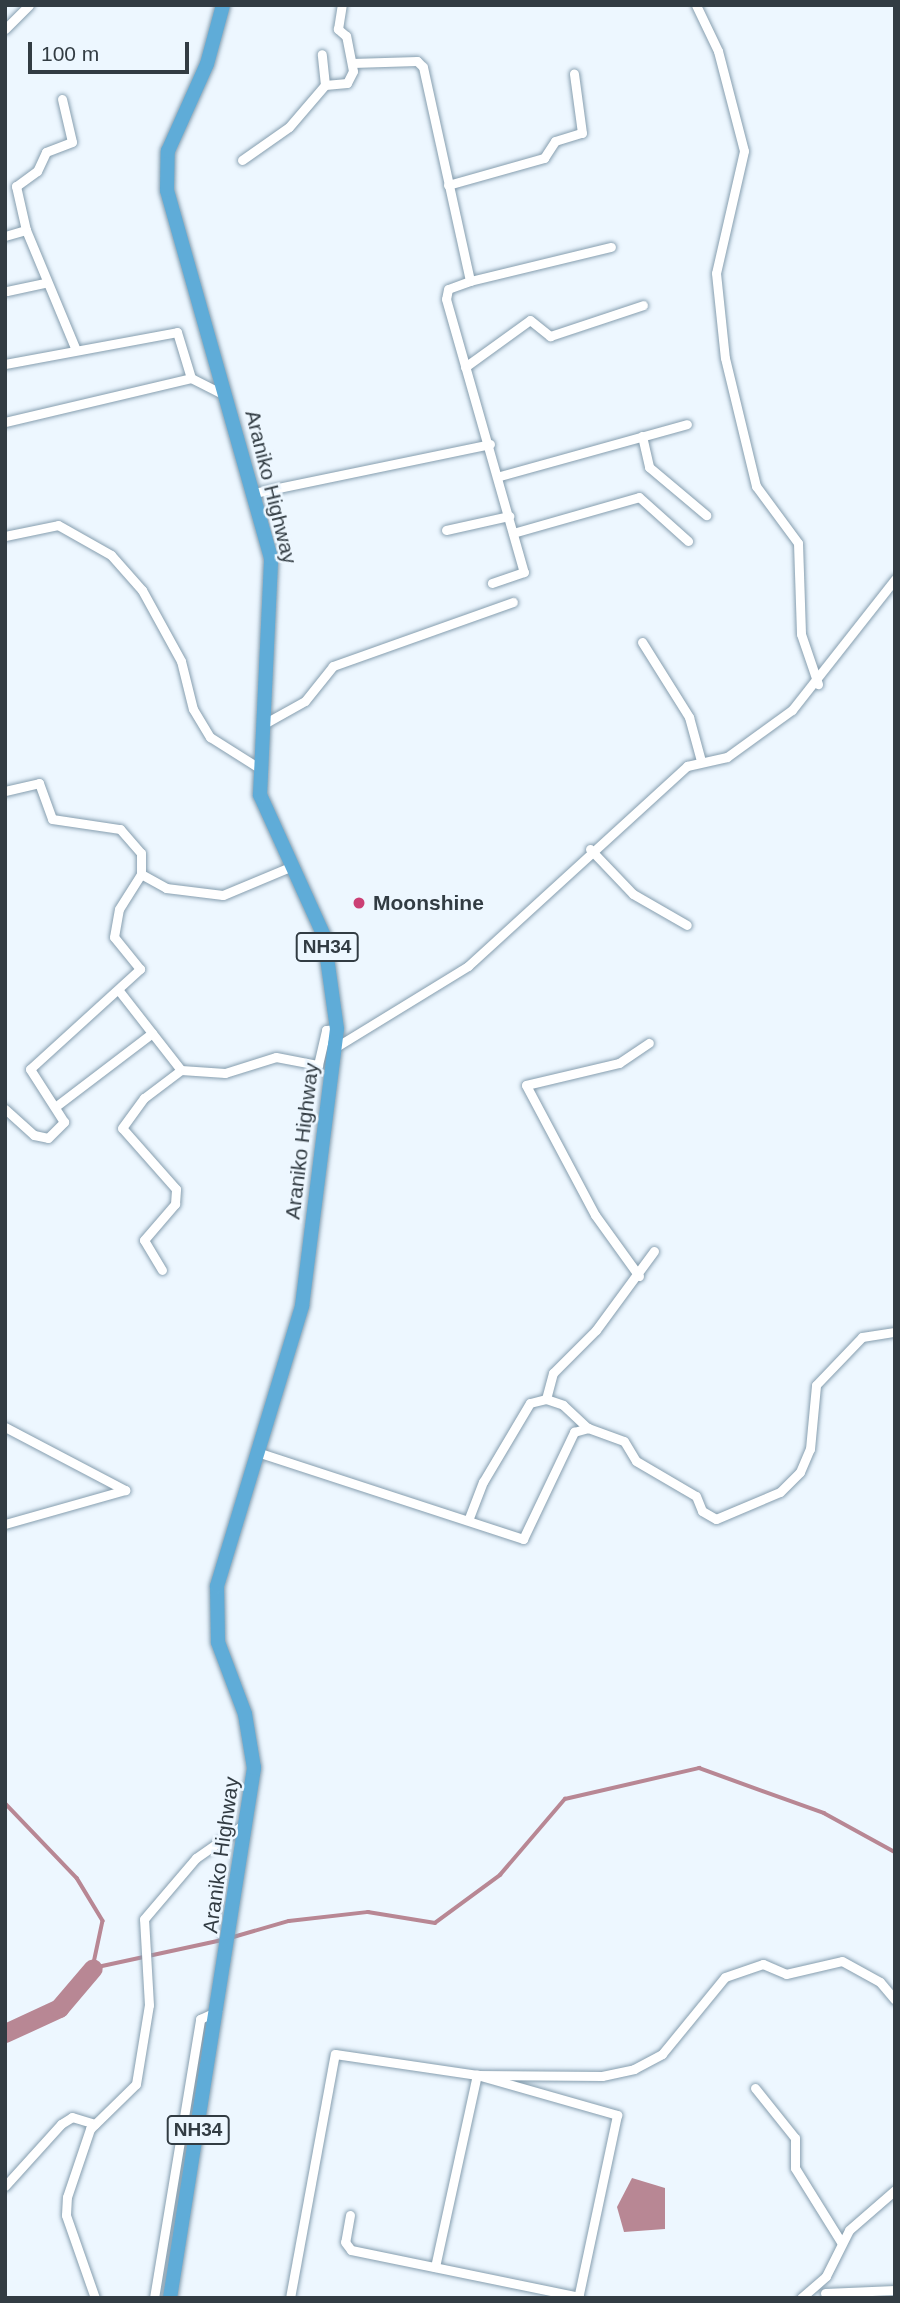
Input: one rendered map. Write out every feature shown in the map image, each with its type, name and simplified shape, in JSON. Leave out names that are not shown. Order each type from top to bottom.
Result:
[{"type":"highway","name":"Araniko Highway","points":[[170,2298],[249,1821],[252,1742],[214,1617],[217,1586],[260,1453],[302,1306],[337,1029],[324,936],[268,820],[259,768],[272,583],[254,493],[174,219],[166,168],[223,5]]},
{"type":"street","points":[[5,29],[29,5]]},
{"type":"street","points":[[242,160],[289,127],[325,85],[347,83],[352,63],[346,36],[338,29],[342,5]]},
{"type":"street","points":[[696,5],[722,61],[744,150],[716,273],[725,358],[756,486],[798,543],[801,634],[818,684]]},
{"type":"street","points":[[322,54],[325,85]]},
{"type":"street","points":[[352,63],[417,61],[423,67],[470,281]]},
{"type":"street","points":[[448,185],[544,158],[555,141],[582,133],[574,74]]},
{"type":"street","points":[[62,99],[72,142],[46,152],[37,172],[16,186],[26,230],[76,350]]},
{"type":"street","points":[[5,236],[26,230]]},
{"type":"street","points":[[492,583],[524,572],[500,476],[446,299],[448,289],[470,281],[611,247]]},
{"type":"street","points":[[7,291],[46,283]]},
{"type":"street","points":[[465,367],[530,320],[550,336],[643,304]]},
{"type":"street","points":[[5,365],[177,332],[191,378]]},
{"type":"street","points":[[5,422],[191,378],[226,396]]},
{"type":"street","points":[[500,476],[687,424]]},
{"type":"street","points":[[642,436],[649,467],[706,515]]},
{"type":"street","points":[[254,493],[490,444]]},
{"type":"street","points":[[513,533],[639,497],[688,541]]},
{"type":"street","points":[[446,530],[509,516]]},
{"type":"street","points":[[5,537],[58,525],[111,555],[142,590],[181,661],[193,709],[210,737],[259,768]]},
{"type":"street","points":[[336,1048],[468,966],[590,849],[679,772],[701,761],[742,749],[818,684],[895,579]]},
{"type":"street","points":[[262,725],[305,701],[333,666],[513,602]]},
{"type":"street","points":[[642,642],[689,718],[701,761]]},
{"type":"street","points":[[5,792],[39,783],[52,820],[120,829],[141,853],[141,874],[119,909],[114,937],[140,969],[120,992],[30,1069],[64,1122],[48,1138],[34,1135],[5,1109]]},
{"type":"street","points":[[590,849],[633,894],[687,925]]},
{"type":"street","points":[[141,874],[166,888],[223,895],[290,867]]},
{"type":"street","points":[[120,992],[181,1070]]},
{"type":"street","points":[[162,1270],[144,1240],[175,1204],[176,1189],[122,1128],[144,1098],[181,1070],[225,1073],[276,1057],[318,1065],[326,1030],[337,1029]]},
{"type":"street","points":[[55,1107],[152,1033]]},
{"type":"street","points":[[639,1276],[594,1215],[527,1085],[619,1063],[649,1043]]},
{"type":"street","points":[[546,1398],[553,1373],[639,1276],[654,1251]]},
{"type":"street","points":[[546,1398],[588,1428],[624,1441],[636,1461],[696,1496],[702,1511],[716,1519],[780,1492],[800,1472],[810,1449],[816,1385],[839,1357],[862,1337],[895,1332]]},
{"type":"street","points":[[470,1518],[483,1482],[530,1403],[546,1398]]},
{"type":"street","points":[[5,1427],[125,1490],[5,1524]]},
{"type":"street","points":[[260,1453],[351,1487],[470,1518],[523,1539],[574,1432],[588,1428]]},
{"type":"street","points":[[95,2298],[66,2215],[95,2124],[136,2084],[149,2005],[144,1919],[196,1858],[249,1821]]},
{"type":"street","points":[[477,2075],[602,2076],[634,2069],[662,2054],[725,1978],[763,1964],[786,1974],[842,1961],[880,1982],[895,2000]]},
{"type":"street","points":[[154,2298],[200,2019],[218,2010]]},
{"type":"street","points":[[290,2298],[335,2054],[477,2075],[617,2115],[579,2297],[351,2250],[345,2242],[350,2216]]},
{"type":"street","points":[[435,2267],[477,2075]]},
{"type":"street","points":[[755,2088],[794,2138],[795,2168],[841,2242]]},
{"type":"street","points":[[5,2186],[61,2124],[72,2117],[95,2124]]},
{"type":"street","points":[[823,2292],[841,2242],[895,2190]]},
{"type":"street","points":[[802,2298],[823,2292],[895,2290]]},
{"type":"shaded area","points":[[632,2178],[665,2188],[665,2229],[624,2232],[617,2207]]},
{"type":"waterway","points":[[230,1938],[289,1921],[368,1912],[435,1923],[500,1875],[565,1799],[699,1768],[824,1813],[895,1852]]},
{"type":"waterway","points":[[5,1803],[77,1878],[103,1921],[93,1968]]},
{"type":"waterway","points":[[93,1968],[223,1940]]},
{"type":"waterway","points":[[5,2033],[59,2008],[93,1968]]},
{"type":"place","name":"Moonshine","points":[[359,903]]}]
